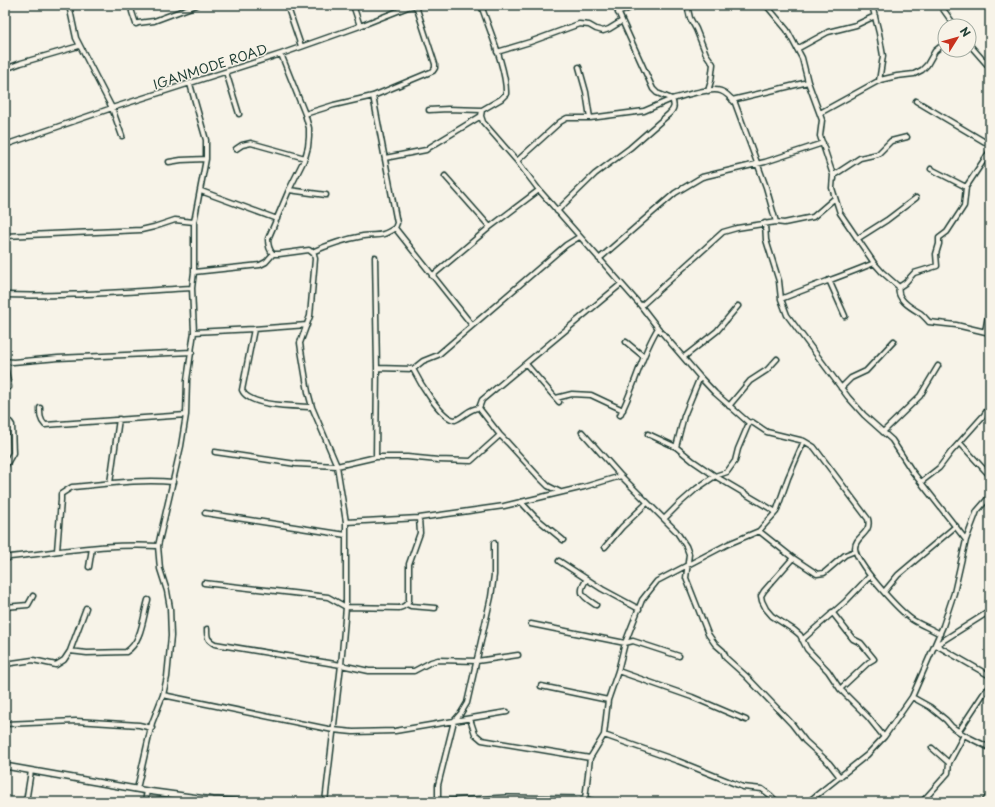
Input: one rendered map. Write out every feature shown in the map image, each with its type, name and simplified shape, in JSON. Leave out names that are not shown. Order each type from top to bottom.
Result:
[{"type":"street","points":[[69,5],[79,46],[112,108],[122,136]]},
{"type":"street","points":[[131,5],[136,24],[154,21],[197,5]]},
{"type":"street","points":[[287,5],[301,46]]},
{"type":"street","points":[[353,5],[360,26]]},
{"type":"street","points":[[429,110],[482,110],[501,100],[506,94],[506,87],[497,52],[481,5]]},
{"type":"street","points":[[557,211],[595,174],[630,148],[673,110],[674,105],[672,99],[653,90],[615,5]]},
{"type":"street","points":[[618,14],[638,5]]},
{"type":"street","points":[[687,5],[690,18],[712,64],[711,81],[708,91]]},
{"type":"street","points":[[766,5],[787,30],[803,60],[808,82],[822,120],[820,136],[834,179]]},
{"type":"street","points":[[872,5],[883,56],[879,81]]},
{"type":"street","points":[[940,5],[949,18]]},
{"type":"street","name":"IGANMODE ROAD","points":[[5,145],[112,108],[282,54],[360,26],[407,6],[418,6]]},
{"type":"street","points":[[305,114],[334,105],[373,96],[433,71],[435,68],[433,59],[418,6]]},
{"type":"street","points":[[797,49],[828,32],[856,26],[875,16]]},
{"type":"street","points":[[497,52],[530,42],[579,24],[589,25],[603,31],[610,29],[622,21]]},
{"type":"street","points":[[5,69],[79,46]]},
{"type":"street","points":[[820,113],[845,100],[869,84],[892,76],[914,74],[922,70],[937,49]]},
{"type":"street","points":[[977,53],[990,68]]},
{"type":"street","points":[[273,254],[270,251],[268,239],[289,190],[305,158],[309,137],[309,128],[305,114],[282,54]]},
{"type":"street","points":[[579,67],[586,92],[590,118]]},
{"type":"street","points":[[226,72],[239,114]]},
{"type":"street","points":[[732,100],[808,82]]},
{"type":"street","points":[[137,789],[152,728],[163,695],[169,662],[172,623],[167,591],[160,569],[158,546],[173,482],[186,415],[187,380],[194,332],[192,288],[194,272],[194,222],[206,159],[206,140],[190,84]]},
{"type":"street","points":[[517,161],[560,122],[567,118],[590,118],[644,111],[672,99],[708,91],[720,90],[735,103],[756,164],[766,187],[776,222]]},
{"type":"street","points":[[373,96],[396,223],[395,228],[472,325]]},
{"type":"street","points":[[916,101],[990,145]]},
{"type":"street","points":[[482,110],[481,116],[483,122],[517,161],[539,190],[641,306],[700,377],[729,406],[749,423],[752,422],[767,432],[781,434],[804,441],[814,447],[868,519],[869,524],[857,541],[855,551],[870,576],[911,619],[940,634]]},
{"type":"street","points":[[385,158],[426,150],[481,116]]},
{"type":"street","points":[[899,287],[874,263],[857,239],[840,213],[832,188],[834,175],[860,158],[878,154],[891,141],[908,137]]},
{"type":"street","points":[[236,149],[242,145],[251,143],[305,158]]},
{"type":"street","points":[[599,258],[675,193],[702,177],[765,162],[823,143]]},
{"type":"street","points":[[899,287],[914,273],[937,266],[936,254],[939,244],[938,238],[946,232],[964,206],[966,187],[990,151]]},
{"type":"street","points":[[169,162],[206,159]]},
{"type":"street","points":[[931,169],[966,187]]},
{"type":"street","points":[[445,176],[490,228]]},
{"type":"street","points":[[289,190],[326,195]]},
{"type":"street","points":[[432,276],[539,190]]},
{"type":"street","points":[[201,191],[276,219]]},
{"type":"street","points":[[641,306],[723,232],[764,223],[776,222],[784,224],[813,217],[834,198]]},
{"type":"street","points":[[857,239],[887,220],[916,198]]},
{"type":"street","points":[[5,236],[141,230],[154,228],[175,220],[194,222]]},
{"type":"street","points":[[764,223],[766,240],[779,281],[781,299],[787,315],[841,388],[864,415],[892,440],[904,461],[966,540]]},
{"type":"street","points":[[194,272],[260,265],[266,262],[273,254],[309,250],[312,252],[364,236],[378,236],[385,234],[395,228]]},
{"type":"street","points":[[377,368],[413,369],[423,361],[438,355],[566,246],[580,237]]},
{"type":"street","points":[[312,252],[315,259],[310,316],[300,343],[304,373],[312,406],[337,466],[346,522],[346,608],[325,802]]},
{"type":"street","points":[[375,257],[377,368],[376,457]]},
{"type":"street","points":[[781,299],[874,263]]},
{"type":"street","points":[[829,280],[845,316]]},
{"type":"street","points":[[479,408],[482,400],[621,284]]},
{"type":"street","points":[[899,287],[899,295],[903,300],[929,322],[956,325],[988,333],[990,306]]},
{"type":"street","points":[[5,295],[74,295],[192,288]]},
{"type":"street","points":[[684,357],[717,331],[738,306]]},
{"type":"street","points":[[194,332],[307,325]]},
{"type":"street","points":[[620,415],[632,390],[643,356],[650,340],[658,328]]},
{"type":"street","points":[[254,329],[242,390],[244,394],[250,398],[277,406],[312,406]]},
{"type":"street","points":[[841,388],[851,378],[866,371],[894,341]]},
{"type":"street","points":[[626,342],[643,356]]},
{"type":"street","points":[[5,361],[13,362],[58,358],[192,352]]},
{"type":"street","points":[[729,406],[750,381],[767,370],[776,359]]},
{"type":"street","points":[[526,364],[558,400],[572,394],[591,395],[623,410]]},
{"type":"street","points":[[5,366],[9,387]]},
{"type":"street","points":[[883,432],[920,396],[938,366]]},
{"type":"street","points":[[413,369],[428,395],[450,420],[453,421],[459,419],[472,409],[479,408]]},
{"type":"street","points":[[676,447],[684,416],[700,377]]},
{"type":"street","points":[[921,482],[939,468],[990,406]]},
{"type":"street","points":[[40,408],[40,417],[45,425],[186,415]]},
{"type":"street","points":[[479,408],[500,435],[548,486],[560,492]]},
{"type":"street","points":[[110,483],[119,419]]},
{"type":"street","points":[[5,422],[10,422],[12,425],[13,446],[13,453],[5,467]]},
{"type":"street","points":[[664,519],[679,504],[715,476],[727,472],[735,461],[738,449],[749,423]]},
{"type":"street","points":[[582,432],[621,476],[676,531],[686,546],[688,554],[686,578],[708,634],[723,651],[726,658],[792,724],[805,741],[829,763],[840,777]]},
{"type":"street","points":[[648,434],[676,447],[715,476],[776,512]]},
{"type":"street","points":[[215,452],[296,464],[337,466],[376,457],[407,456],[438,460],[471,461],[500,435]]},
{"type":"street","points":[[586,799],[590,758],[604,735],[608,700],[618,671],[625,643],[642,600],[657,581],[728,544],[759,531],[776,512],[788,478],[804,441]]},
{"type":"street","points":[[960,443],[990,476]]},
{"type":"street","points":[[346,522],[419,518],[497,507],[584,487],[621,476]]},
{"type":"street","points":[[57,551],[61,494],[72,487],[153,480],[173,482]]},
{"type":"street","points":[[808,802],[868,755],[884,737],[912,697],[940,634],[954,593],[966,540],[977,511],[990,496]]},
{"type":"street","points":[[521,502],[535,517],[563,540]]},
{"type":"street","points":[[605,547],[622,527],[647,502]]},
{"type":"street","points":[[205,513],[346,535]]},
{"type":"street","points":[[204,583],[328,597],[346,608],[399,608],[407,604],[409,600],[409,564],[420,533],[419,518]]},
{"type":"street","points":[[884,592],[898,575],[956,526]]},
{"type":"street","points":[[759,531],[813,572],[821,574],[845,555],[855,551]]},
{"type":"street","points":[[494,543],[494,575],[477,661],[467,703],[454,721],[438,785],[437,802],[586,799],[594,802]]},
{"type":"street","points":[[5,560],[10,557],[57,551],[140,545],[158,546]]},
{"type":"street","points":[[89,567],[92,548]]},
{"type":"street","points":[[793,558],[761,596],[766,610],[772,616],[794,630],[807,649],[828,671],[840,689],[868,717],[884,737]]},
{"type":"street","points":[[559,561],[587,580],[639,608]]},
{"type":"street","points":[[802,640],[846,601],[870,576]]},
{"type":"street","points":[[587,580],[581,591],[583,595],[596,605]]},
{"type":"street","points":[[5,607],[28,605],[33,596]]},
{"type":"street","points":[[70,651],[87,653],[124,653],[135,642],[138,636],[148,600]]},
{"type":"street","points":[[407,604],[412,606],[435,608]]},
{"type":"street","points":[[5,664],[33,660],[56,665],[64,660],[70,651],[86,608]]},
{"type":"street","points":[[936,645],[990,611]]},
{"type":"street","points":[[832,612],[853,639],[861,643],[874,659],[840,689]]},
{"type":"street","points":[[531,624],[625,643],[633,641],[679,656]]},
{"type":"street","points":[[207,629],[207,638],[215,644],[369,671],[414,670],[438,660],[477,661],[518,655]]},
{"type":"street","points":[[936,645],[990,676]]},
{"type":"street","points":[[618,671],[692,697],[746,720]]},
{"type":"street","points":[[541,686],[608,700]]},
{"type":"street","points":[[959,731],[984,693],[990,687]]},
{"type":"street","points":[[163,695],[333,730],[353,732],[395,731],[507,712]]},
{"type":"street","points":[[912,697],[930,707],[952,727],[964,735],[990,748]]},
{"type":"street","points":[[470,719],[476,734],[482,740],[590,758]]},
{"type":"street","points":[[5,724],[76,721],[139,725],[152,728]]},
{"type":"street","points":[[604,735],[678,761],[743,787],[762,789],[777,802]]},
{"type":"street","points":[[922,802],[948,773],[949,763],[964,735]]},
{"type":"street","points":[[932,748],[949,763]]},
{"type":"street","points":[[5,766],[147,791],[213,800],[249,802]]},
{"type":"street","points":[[26,802],[31,771]]},
{"type":"street","points":[[145,802],[147,791]]},
{"type":"street","points":[[984,802],[990,794]]}]
